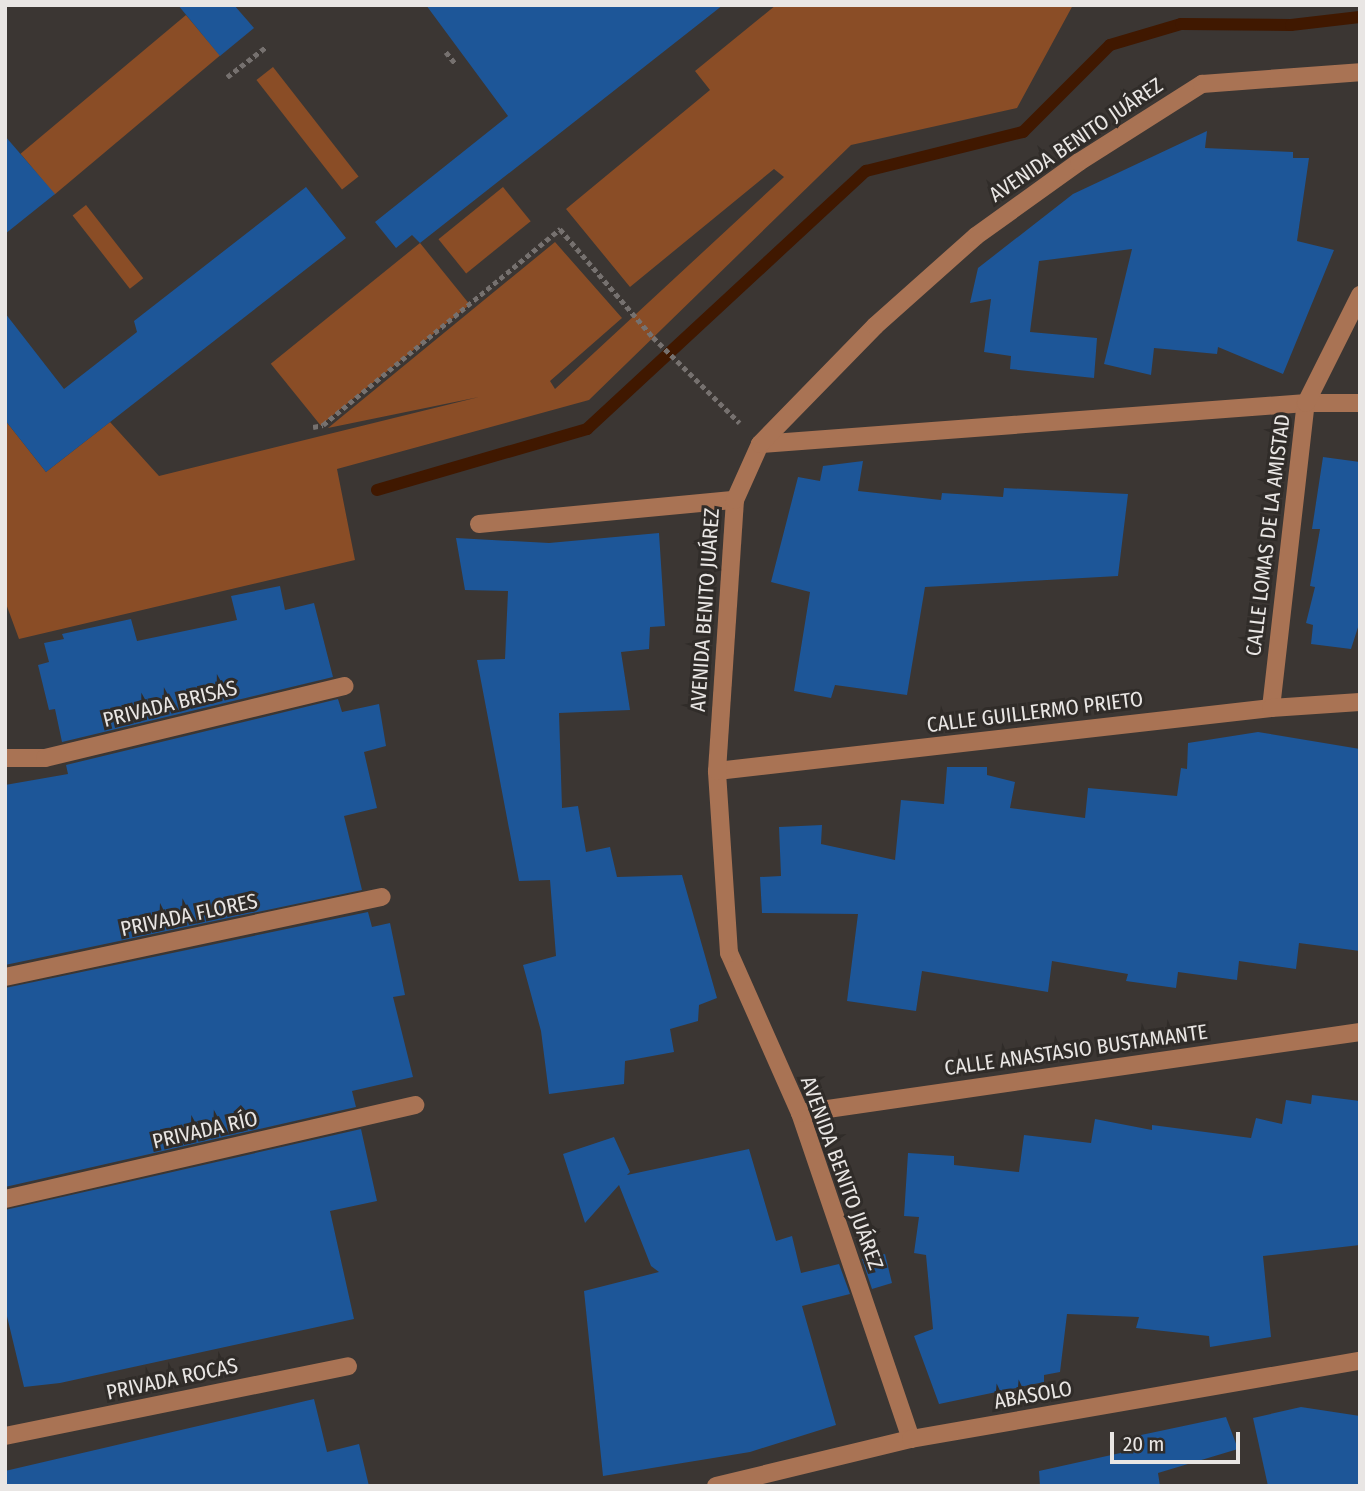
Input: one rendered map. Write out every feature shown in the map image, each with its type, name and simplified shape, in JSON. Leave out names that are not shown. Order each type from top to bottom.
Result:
[{"type":"street","name":"AVENIDA BENITO JUÁREZ","points":[[911,1439],[800,1113],[729,953],[717,771],[735,500],[761,444],[875,326],[976,236],[1079,162],[1202,84],[1360,72]]},
{"type":"street","name":"CALLE LOMAS DE LA AMISTAD","points":[[1270,708],[1306,403],[1360,295]]},
{"type":"street","points":[[761,444],[1306,403],[1360,403]]},
{"type":"street","points":[[479,524],[735,500]]},
{"type":"street","name":"PRIVADA BRISAS","points":[[5,758],[45,758],[344,685]]},
{"type":"street","name":"CALLE GUILLERMO PRIETO","points":[[717,771],[1270,708],[1360,702]]},
{"type":"street","name":"PRIVADA FLORES","points":[[5,977],[382,897]]},
{"type":"street","name":"CALLE ANASTASIO BUSTAMANTE","points":[[800,1113],[1360,1032]]},
{"type":"street","name":"PRIVADA RÍO","points":[[5,1199],[415,1105]]},
{"type":"street","name":"ABASOLO","points":[[716,1486],[911,1439],[1360,1362]]},
{"type":"street","points":[[1341,1365],[1360,1373]]},
{"type":"street","name":"PRIVADA ROCAS","points":[[5,1436],[348,1366]]},
{"type":"path","points":[[227,77],[266,47]]},
{"type":"path","points":[[446,52],[455,63]]},
{"type":"path","points":[[313,427],[323,425],[560,229],[668,351],[717,399]]},
{"type":"shaded area","points":[[776,5],[1073,5],[1017,108],[851,145],[589,400],[337,469],[355,560],[19,639],[5,601],[5,420],[46,472],[110,422],[159,476],[479,397],[328,428],[555,242],[622,318],[550,381],[555,389],[784,177],[774,169],[630,287],[566,209],[710,90],[695,71]]},
{"type":"shaded area","points":[[186,15],[220,56],[55,194],[21,154]]},
{"type":"shaded area","points":[[273,67],[359,177],[342,189],[256,80]]},
{"type":"shaded area","points":[[503,187],[531,221],[466,273],[438,239]]},
{"type":"shaded area","points":[[86,205],[143,278],[130,289],[73,215]]},
{"type":"shaded area","points":[[420,243],[470,304],[321,425],[271,364]]},
{"type":"building","points":[[178,5],[234,5],[254,28],[220,56]]},
{"type":"building","points":[[426,5],[723,5],[420,243],[412,235],[396,248],[375,222],[508,116]]},
{"type":"building","points":[[1207,131],[1205,148],[1293,152],[1293,158],[1309,158],[1297,241],[1334,250],[1283,374],[1218,347],[1217,354],[1154,348],[1151,375],[1104,364],[1132,249],[1039,261],[1030,332],[1097,338],[1094,378],[1010,369],[1011,356],[984,352],[991,299],[970,303],[978,268],[1073,194]]},
{"type":"building","points":[[5,136],[55,194],[5,234]]},
{"type":"building","points":[[306,187],[346,238],[46,472],[5,420],[5,313],[64,389],[137,332],[134,321]]},
{"type":"building","points":[[1323,457],[1360,462],[1360,621],[1351,649],[1311,644],[1313,625],[1306,623],[1315,587],[1310,586],[1320,529],[1312,529]]},
{"type":"building","points":[[863,461],[858,491],[941,500],[942,493],[1003,497],[1004,488],[1128,494],[1118,576],[925,587],[907,695],[835,685],[831,698],[794,691],[810,592],[771,582],[798,477],[820,481],[823,466]]},
{"type":"building","points":[[659,533],[665,626],[650,627],[649,649],[621,652],[630,710],[559,713],[562,808],[578,806],[586,852],[610,847],[617,877],[682,875],[717,998],[699,1005],[698,1021],[670,1029],[674,1052],[625,1061],[624,1084],[549,1094],[541,1031],[523,965],[556,956],[550,880],[519,881],[477,660],[505,659],[508,591],[465,590],[456,538],[549,543]]},
{"type":"building","points":[[280,586],[285,610],[314,603],[333,677],[62,742],[55,709],[49,710],[38,665],[49,662],[44,643],[64,639],[62,634],[131,619],[137,641],[237,620],[231,596]]},
{"type":"building","points":[[338,699],[342,712],[379,704],[386,746],[364,752],[377,808],[344,816],[362,890],[5,965],[5,785],[68,774],[66,765]]},
{"type":"building","points":[[1258,732],[1360,749],[1360,951],[1299,943],[1296,969],[1239,961],[1237,980],[1178,972],[1176,988],[1126,981],[1128,974],[1052,961],[1048,992],[922,971],[916,1011],[847,1001],[858,914],[762,913],[760,877],[781,876],[779,827],[822,825],[821,844],[895,860],[901,800],[944,804],[947,767],[987,767],[987,775],[1015,782],[1010,808],[1085,818],[1088,788],[1177,796],[1181,768],[1187,769],[1188,743]]},
{"type":"building","points":[[368,912],[372,927],[390,923],[405,995],[393,997],[413,1077],[352,1091],[356,1107],[5,1187],[5,988]]},
{"type":"building","points":[[1312,1095],[1360,1101],[1360,1245],[1263,1256],[1271,1337],[1210,1347],[1209,1336],[1136,1328],[1139,1317],[1067,1314],[1060,1372],[1044,1375],[1044,1382],[939,1404],[914,1336],[933,1329],[926,1255],[914,1253],[919,1217],[904,1216],[908,1153],[954,1156],[954,1165],[1019,1172],[1024,1135],[1091,1143],[1095,1119],[1152,1130],[1152,1125],[1251,1138],[1256,1118],[1282,1124],[1286,1100],[1311,1104]]},
{"type":"building","points":[[361,1129],[377,1201],[330,1211],[354,1319],[60,1383],[24,1387],[5,1308],[5,1210]]},
{"type":"building","points":[[614,1137],[630,1172],[627,1175],[749,1149],[776,1241],[792,1236],[801,1273],[839,1264],[850,1294],[802,1306],[836,1425],[750,1452],[603,1476],[584,1291],[659,1272],[651,1266],[619,1185],[585,1223],[563,1154]]},
{"type":"building","points":[[885,1254],[892,1283],[872,1289],[862,1259]]},
{"type":"building","points":[[314,1399],[327,1452],[359,1444],[369,1486],[5,1486],[5,1471]]},
{"type":"building","points":[[1301,1407],[1360,1416],[1360,1486],[1268,1486],[1253,1418]]},
{"type":"building","points":[[1226,1417],[1238,1449],[1158,1473],[1160,1486],[1040,1486],[1039,1471],[1143,1448],[1141,1435]]},
{"type":"waterway","points":[[377,490],[587,429],[866,171],[1023,132],[1110,45],[1181,24],[1291,25],[1360,17]]}]
